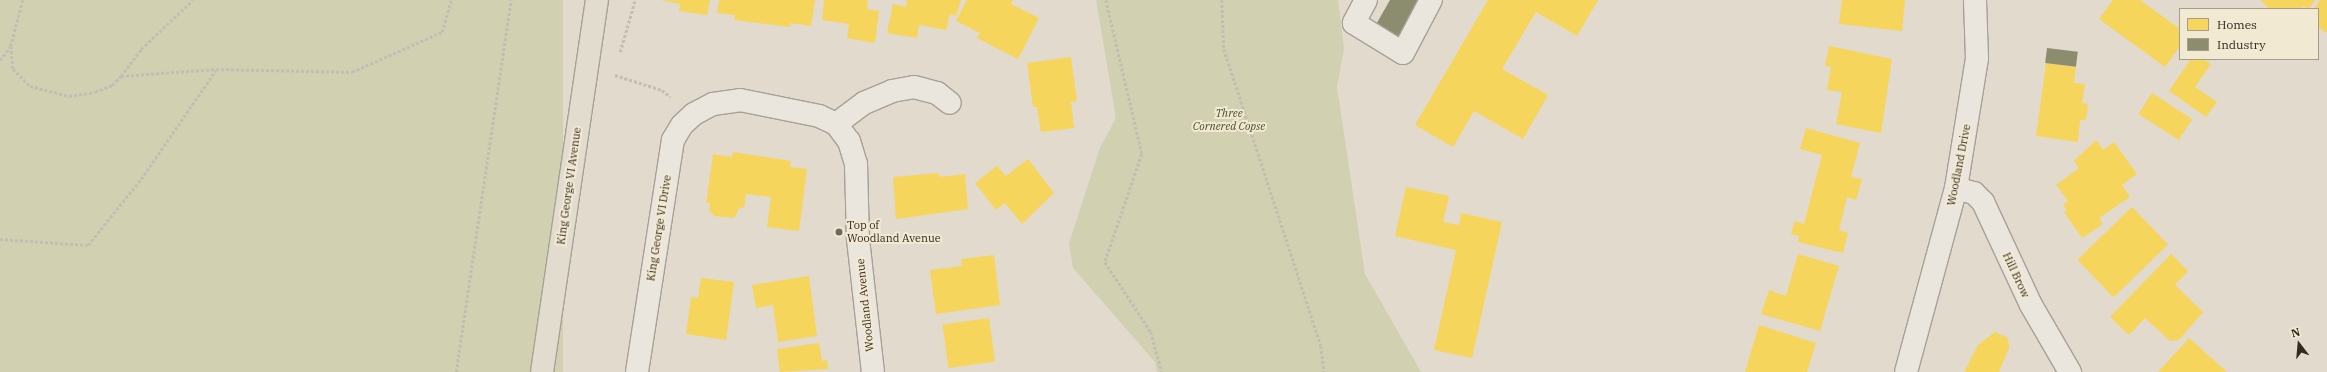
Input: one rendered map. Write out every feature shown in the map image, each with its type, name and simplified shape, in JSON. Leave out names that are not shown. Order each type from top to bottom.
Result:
[{"type":"main road","name":"King George VI Avenue","points":[[542,372],[597,0]]},
{"type":"street","points":[[1366,0],[1354,22],[1403,52],[1431,0]]},
{"type":"street","name":"Woodland Drive","points":[[1906,372],[1956,188],[1977,58],[1975,0]]},
{"type":"street","points":[[704,109],[740,100],[799,109],[836,124],[864,103],[892,91],[914,87],[937,93],[950,103]]},
{"type":"street","name":"King George VI Drive","points":[[637,372],[673,140],[679,128],[704,109]]},
{"type":"street","name":"Woodland Avenue","points":[[836,124],[849,141],[856,164],[858,239],[873,372]]},
{"type":"street","name":"Hill Brow","points":[[1956,188],[1974,193],[1982,202],[2031,305],[2070,372]]},
{"type":"path","points":[[23,0],[11,46],[13,69],[20,78],[50,94],[69,96],[95,92],[112,85],[121,76],[140,49],[193,0]]},
{"type":"path","points":[[121,76],[216,69],[352,72],[442,32],[451,0]]},
{"type":"path","points":[[456,372],[511,0]]},
{"type":"path","points":[[617,60],[634,0]]},
{"type":"path","points":[[1106,0],[1142,154],[1105,262],[1151,332],[1162,372]]},
{"type":"path","points":[[1222,0],[1224,49],[1321,346],[1324,372]]},
{"type":"path","points":[[0,60],[11,46]]},
{"type":"path","points":[[615,67],[613,75],[662,90],[704,109]]},
{"type":"path","points":[[0,239],[88,245],[142,179],[216,69]]},
{"type":"green space","points":[[0,0],[563,0],[563,372],[0,372]]},
{"type":"green space","name":"Three Cornered Copse","points":[[1096,0],[1338,0],[1344,49],[1337,87],[1365,274],[1421,372],[1157,372],[1155,362],[1073,268],[1069,243],[1100,148],[1116,118]]},
{"type":"building: Homes","points":[[661,0],[710,0],[707,15],[679,11],[680,4]]},
{"type":"building: Homes","points":[[719,0],[815,0],[811,26],[790,23],[790,27],[734,20],[735,15],[717,13]]},
{"type":"building: Homes","points":[[824,0],[868,0],[867,9],[879,11],[875,43],[847,38],[849,24],[822,20]]},
{"type":"building: Homes","points":[[907,0],[961,0],[956,16],[950,14],[946,30],[919,25],[917,38],[887,33],[893,4],[906,7]]},
{"type":"building: Homes","points":[[967,0],[1013,0],[1011,4],[1039,18],[1018,59],[977,38],[980,33],[956,21]]},
{"type":"building: Homes","points":[[1488,0],[1598,0],[1577,36],[1536,12],[1502,69],[1548,95],[1523,139],[1474,111],[1453,147],[1415,125]]},
{"type":"building: Homes","points":[[1842,0],[1905,0],[1902,31],[1839,24]]},
{"type":"building: Homes","points":[[2113,0],[2140,0],[2179,28],[2179,47],[2165,67],[2099,19]]},
{"type":"building: Homes","points":[[2261,0],[2315,0],[2310,8],[2303,6],[2302,8],[2268,8]]},
{"type":"building: Homes","points":[[2320,0],[2327,0],[2327,33],[2319,28],[2319,8],[2315,8]]},
{"type":"building: Homes","points":[[1829,46],[1892,59],[1881,133],[1836,124],[1842,92],[1827,90],[1831,67],[1825,66]]},
{"type":"building: Homes","points":[[1071,57],[1077,101],[1071,102],[1074,128],[1041,132],[1037,107],[1033,107],[1027,63]]},
{"type":"building: Homes","points":[[2190,60],[2205,60],[2211,64],[2195,87],[2217,102],[2206,117],[2169,91]]},
{"type":"building: Homes","points":[[2046,63],[2076,67],[2074,83],[2085,84],[2082,103],[2088,104],[2086,120],[2080,120],[2078,142],[2036,136]]},
{"type":"building: Homes","points":[[2152,93],[2192,119],[2179,140],[2138,114]]},
{"type":"building: Homes","points":[[1806,128],[1860,143],[1851,177],[1862,179],[1856,200],[1847,197],[1839,230],[1848,233],[1843,253],[1798,242],[1799,236],[1791,234],[1795,221],[1804,224],[1822,155],[1800,149]]},
{"type":"building: Homes","points":[[2096,140],[2103,150],[2114,142],[2137,174],[2122,185],[2130,197],[2099,218],[2103,224],[2082,238],[2064,212],[2067,210],[2063,204],[2068,201],[2056,185],[2079,168],[2074,161]]},
{"type":"building: Homes","points":[[733,152],[791,161],[790,167],[807,169],[799,231],[767,227],[771,197],[746,194],[744,208],[740,207],[734,218],[714,216],[709,210],[710,203],[706,203],[713,154],[732,157]]},
{"type":"building: Homes","points":[[1028,159],[1054,193],[1022,224],[1005,203],[996,210],[975,183],[997,166],[1006,176]]},
{"type":"building: Homes","points":[[939,173],[939,177],[965,174],[968,209],[896,219],[893,177]]},
{"type":"building: Homes","points":[[1406,187],[1449,196],[1443,222],[1459,225],[1461,213],[1502,222],[1472,358],[1434,350],[1456,250],[1395,236]]},
{"type":"building: Homes","points":[[2132,207],[2168,244],[2113,297],[2077,260]]},
{"type":"building: Homes","points":[[1798,254],[1839,266],[1820,331],[1761,314],[1769,290],[1786,296]]},
{"type":"building: Homes","points":[[2171,254],[2188,271],[2175,285],[2203,312],[2179,340],[2170,341],[2145,318],[2129,335],[2110,317]]},
{"type":"building: Homes","points":[[994,255],[1000,305],[936,314],[930,270],[962,266],[961,259]]},
{"type":"building: Homes","points":[[809,276],[817,336],[778,342],[773,305],[756,308],[752,285]]},
{"type":"building: Homes","points":[[701,278],[734,282],[726,340],[686,334],[691,297],[698,298]]},
{"type":"building: Homes","points":[[989,318],[995,362],[949,368],[942,325]]},
{"type":"building: Homes","points":[[1759,325],[1816,343],[1807,372],[1745,372]]},
{"type":"building: Homes","points":[[1995,332],[2008,338],[2009,348],[1999,372],[1964,372],[1978,345]]},
{"type":"building: Homes","points":[[2189,338],[2227,372],[2158,372]]},
{"type":"building: Homes","points":[[819,343],[822,361],[827,360],[828,369],[780,372],[777,349]]},
{"type":"building: Industry","points":[[1390,0],[1421,0],[1399,41],[1374,28]]},
{"type":"building: Industry","points":[[2047,48],[2078,52],[2076,67],[2045,63]]},
{"type":"place","name":"Top of Woodland Avenue","points":[[839,232]]}]
